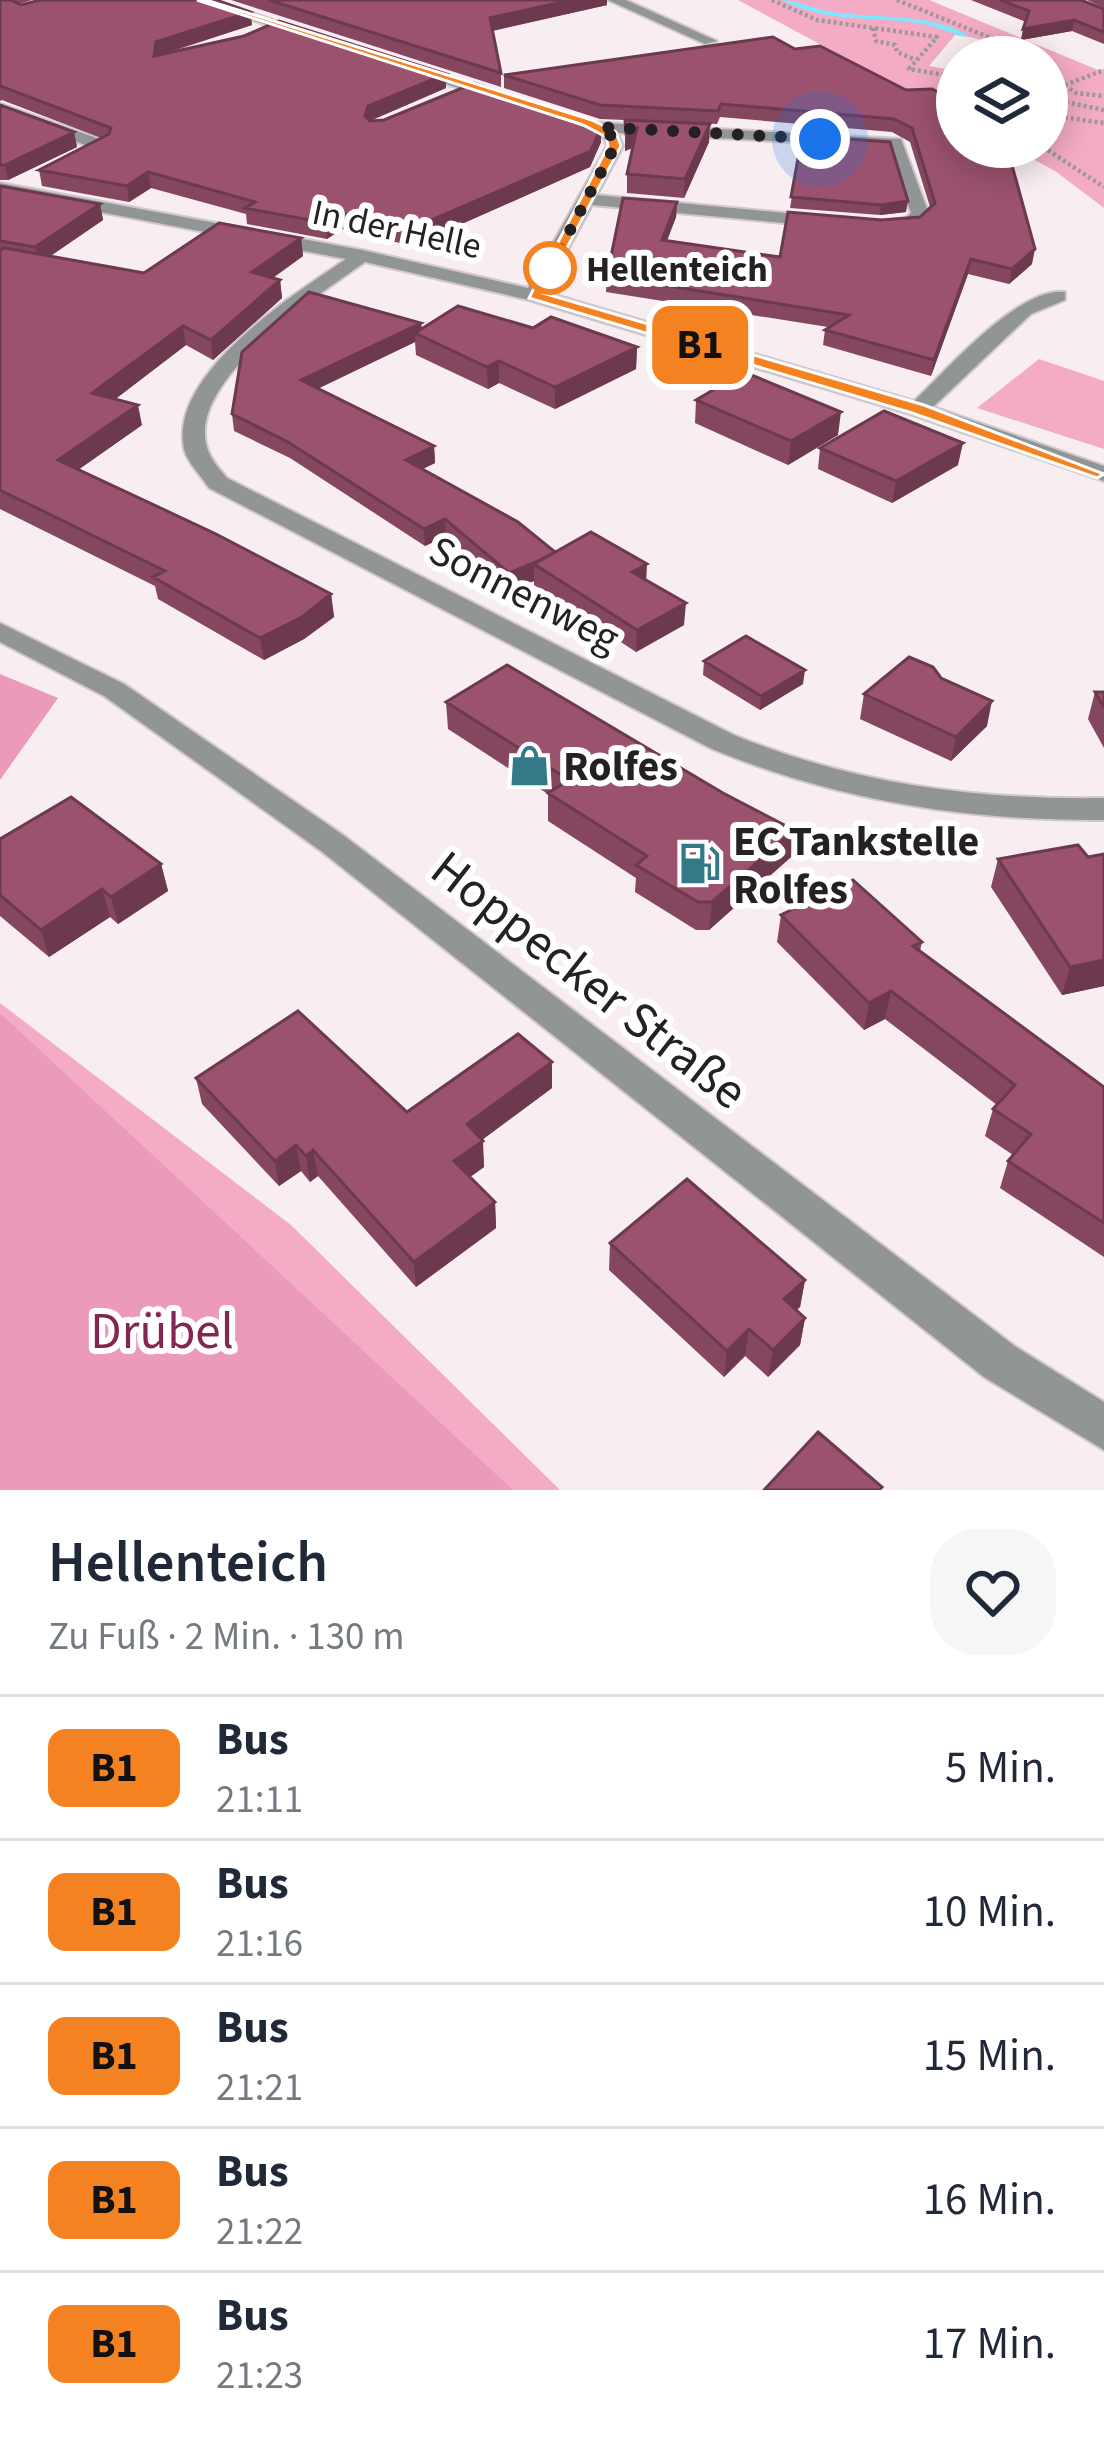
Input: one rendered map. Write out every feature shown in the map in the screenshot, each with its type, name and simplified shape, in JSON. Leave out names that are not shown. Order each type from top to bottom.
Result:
[{"type":"street","points":[[202,0],[340,46]]},
{"type":"street","points":[[616,0],[710,41]]},
{"type":"street","points":[[234,10],[268,4]]},
{"type":"street","points":[[259,34],[278,25]]},
{"type":"street","points":[[382,59],[527,105]]},
{"type":"street","points":[[453,96],[472,88]]},
{"type":"street","points":[[0,109],[102,146],[64,165]]},
{"type":"street","points":[[577,119],[600,127],[895,142],[918,218],[904,225],[854,224],[588,200]]},
{"type":"street","points":[[534,295],[616,142],[600,127]]},
{"type":"street","name":"In der Helle","points":[[4,192],[46,173]]},
{"type":"street","name":"In der Helle","points":[[4,192],[362,256],[534,295],[918,409],[1104,474]]},
{"type":"street","name":"Sonnenweg","points":[[362,256],[252,335],[219,377],[200,407],[192,442],[199,463],[218,483],[784,769],[848,788],[944,802],[1023,810],[1104,809]]},
{"type":"street","points":[[918,409],[1024,310],[1058,296]]},
{"type":"street","name":"Hoppecker Straße","points":[[0,631],[114,690],[315,831],[1000,1362],[1104,1428]]},
{"type":"path","points":[[772,0],[817,20],[937,37],[910,70],[936,74]]},
{"type":"path","points":[[897,0],[986,36]]},
{"type":"path","points":[[873,28],[876,41],[893,44],[897,52],[916,60]]},
{"type":"path","points":[[1068,85],[1104,70]]},
{"type":"path","points":[[1068,88],[1078,94],[1104,96]]},
{"type":"path","points":[[1068,101],[1078,94]]},
{"type":"path","points":[[1068,102],[1104,110]]},
{"type":"path","points":[[1068,117],[1104,123]]},
{"type":"path","points":[[1068,163],[1104,187]]},
{"type":"green space","points":[[738,0],[929,0],[1016,36],[936,36],[936,58],[929,66],[936,67],[936,107]]},
{"type":"green space","points":[[1068,58],[1104,69],[1104,208],[1050,168],[1068,168]]},
{"type":"green space","points":[[1039,359],[1104,381],[1104,449],[977,408]]},
{"type":"green space","points":[[0,674],[58,698],[0,780]]},
{"type":"green space","name":"Drübel","points":[[0,1003],[291,1225],[560,1490],[0,1490]]},
{"type":"green space","name":"Drübel","points":[[0,1013],[513,1490],[0,1490]]},
{"type":"building","points":[[0,0],[21,5],[40,0],[216,0],[250,12],[156,42],[154,56],[244,36],[279,21],[446,74],[368,106],[365,116],[370,121],[384,120],[474,83],[601,127],[591,151],[411,229],[340,213],[326,223],[245,208],[255,202],[148,172],[127,186],[39,170],[109,134],[111,128],[0,86]]},
{"type":"building","points":[[269,0],[571,0],[490,18],[501,73]]},
{"type":"building","points":[[1000,0],[1081,0],[1104,9],[1104,32],[1074,20],[1023,29],[1029,11]]},
{"type":"building","points":[[773,37],[795,49],[820,46],[906,90],[936,91],[936,168],[1013,168],[1035,249],[1012,269],[971,259],[934,360],[825,330],[849,315],[607,276],[623,198],[677,202],[662,240],[780,257],[788,212],[882,220],[920,217],[935,203],[912,128],[894,119],[721,104],[718,111],[600,105],[504,75]]},
{"type":"building","points":[[0,105],[74,132],[0,165]]},
{"type":"building","points":[[625,120],[710,124],[685,179],[627,174],[637,128],[626,133]]},
{"type":"building","points":[[802,136],[890,142],[908,201],[881,205],[791,197]]},
{"type":"building","points":[[0,186],[100,204],[35,247],[0,241]]},
{"type":"building","points":[[219,223],[301,238],[252,272],[280,280],[211,340],[183,326],[92,393],[138,405],[58,460],[331,594],[302,617],[260,638],[153,577],[165,571],[0,490],[0,250],[144,273]]},
{"type":"building","points":[[309,292],[421,323],[301,380],[434,446],[406,460],[518,522],[555,552],[509,573],[445,519],[424,529],[288,442],[232,414],[242,352]]},
{"type":"building","points":[[458,306],[533,328],[551,317],[637,347],[555,387],[499,361],[487,367],[415,333]]},
{"type":"building","points":[[744,372],[841,412],[791,441],[696,400]]},
{"type":"building","points":[[884,411],[963,443],[896,481],[820,448]]},
{"type":"building","points":[[591,532],[647,564],[632,572],[686,603],[637,630],[534,564]]},
{"type":"building","points":[[746,636],[805,670],[761,696],[704,661]]},
{"type":"building","points":[[909,657],[992,701],[956,737],[864,694]]},
{"type":"building","points":[[507,665],[794,830],[712,902],[698,902],[636,865],[647,856],[548,793],[569,780],[446,702]]},
{"type":"building","points":[[71,797],[161,864],[111,897],[102,889],[41,930],[0,895],[0,839]]},
{"type":"building","points":[[1078,845],[1088,857],[1104,854],[1104,960],[1070,967],[998,859]]},
{"type":"building","points":[[853,880],[922,942],[913,946],[1104,1087],[1104,1223],[1008,1161],[1031,1134],[993,1109],[1015,1085],[891,991],[869,1003],[781,915]]},
{"type":"building","points":[[298,1011],[407,1112],[518,1034],[552,1062],[467,1124],[483,1141],[454,1161],[495,1202],[414,1262],[313,1150],[306,1156],[296,1145],[275,1161],[196,1078]]},
{"type":"building","points":[[687,1179],[805,1280],[784,1299],[805,1318],[773,1350],[749,1329],[727,1351],[610,1243]]},
{"type":"building","points":[[818,1432],[882,1487],[764,1490]]},
{"type":"waterway","points":[[786,0],[829,14],[920,21],[964,35]]},
{"type":"bus line","name":"B1","points":[[202,0],[600,127],[611,135],[615,146],[534,295],[918,409],[1104,474]]},
{"type":"place","name":"Hellenteich","points":[[550,268]]},
{"type":"place","name":"Rolfes","points":[[529,765]]},
{"type":"place","name":"EC Tankstelle Rolfes","points":[[699,864]]},
{"type":"route","points":[[550,268],[615,146],[615,139],[600,127],[820,139]]}]
